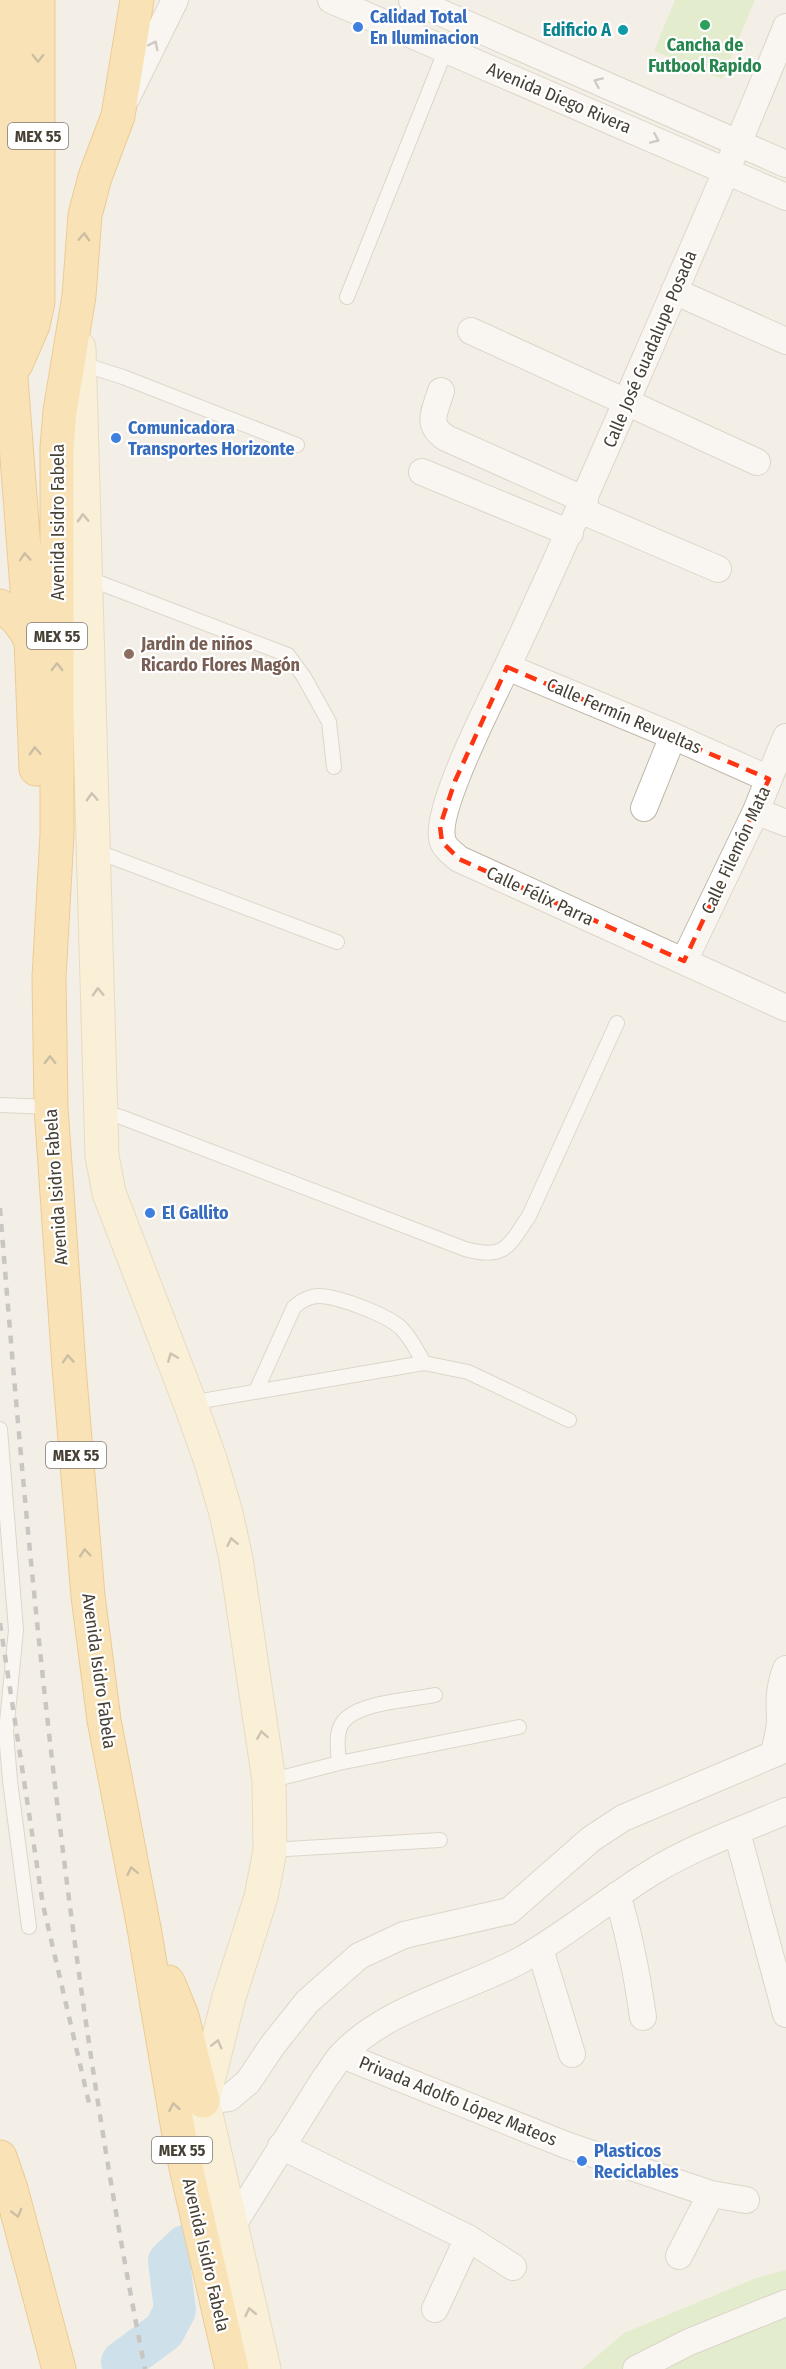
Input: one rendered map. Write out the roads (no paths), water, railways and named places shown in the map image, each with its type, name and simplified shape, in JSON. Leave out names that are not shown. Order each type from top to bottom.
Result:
[{"type":"highway","points":[[8,0],[5,390],[31,641],[41,901],[49,977]]},
{"type":"highway","name":"MEX 55","points":[[5,390],[33,325],[38,302],[38,0]]},
{"type":"highway","name":"Avenida Isidro Fabela","points":[[137,0],[118,116],[95,177],[85,215],[79,296],[60,411],[57,447],[57,835],[49,977],[51,1107],[88,1596],[104,1720],[144,1928],[180,2141],[232,2369]]},
{"type":"highway","points":[[0,606],[14,614],[22,623],[31,641]]},
{"type":"highway","points":[[144,1928],[182,2016],[203,2101]]},
{"type":"highway","points":[[0,2157],[11,2189],[59,2369]]},
{"type":"main road","name":"MEX 55","points":[[79,296],[102,1156],[109,1193],[190,1403],[226,1513],[236,1559],[269,1781],[270,1850],[261,1897],[230,1997],[203,2101]]},
{"type":"main road","name":"Avenida Isidro Fabela","points":[[203,2101],[264,2369]]},
{"type":"street","points":[[118,116],[175,0]]},
{"type":"street","name":"Avenida Diego Rivera","points":[[331,0],[786,197]]},
{"type":"street","name":"Avenida Diego Rivera","points":[[412,0],[786,164]]},
{"type":"street","name":"Calle José Guadalupe Posada","points":[[507,668],[628,402],[739,144],[786,27]]},
{"type":"street","points":[[674,291],[786,341]]},
{"type":"street","points":[[471,331],[757,462]]},
{"type":"street","points":[[441,391],[432,423],[436,431],[578,514]]},
{"type":"street","points":[[422,472],[578,514],[718,569]]},
{"type":"street","name":"Calle Félix Parra","points":[[507,668],[493,695],[445,808],[440,826],[442,842],[459,859],[786,1008]]},
{"type":"street","name":"Calle Fermín Revueltas","points":[[507,668],[674,736],[769,779]]},
{"type":"street","points":[[644,808],[674,736]]},
{"type":"street","name":"Calle Filemón Mata","points":[[684,961],[756,811],[786,737]]},
{"type":"street","points":[[756,811],[786,823]]},
{"type":"street","points":[[203,2101],[229,2098],[248,2082],[272,2046],[307,2002],[359,1956],[404,1935],[509,1911],[591,1839],[623,1818],[780,1751],[778,1704],[781,1681],[786,1669]]},
{"type":"street","points":[[231,2228],[281,2146],[342,2055],[374,2029],[420,2005],[498,1973],[540,1949],[617,1895],[687,1852],[786,1811]]},
{"type":"street","points":[[737,1832],[786,2014]]},
{"type":"street","points":[[617,1895],[636,1968],[643,2017]]},
{"type":"street","points":[[540,1949],[572,2054]]},
{"type":"street","name":"Privada Adolfo López Mateos","points":[[342,2055],[566,2145],[711,2194],[746,2200]]},
{"type":"street","points":[[281,2146],[468,2238],[513,2266]]},
{"type":"street","points":[[679,2256],[711,2194]]},
{"type":"street","points":[[435,2309],[468,2238]]},
{"type":"street","points":[[636,2369],[689,2342],[786,2303]]},
{"type":"lane","points":[[347,297],[446,49]]},
{"type":"lane","points":[[79,363],[123,377],[297,445]]},
{"type":"lane","points":[[85,577],[288,655],[304,676],[329,722],[334,767]]},
{"type":"lane","points":[[93,850],[337,942]]},
{"type":"lane","points":[[102,1112],[121,1117],[465,1249],[481,1253],[498,1253],[512,1242],[529,1216],[617,1023]]},
{"type":"lane","points":[[0,1105],[51,1107]]},
{"type":"lane","points":[[256,1390],[294,1307],[303,1299],[318,1296],[333,1298],[380,1315],[400,1327],[412,1341],[424,1363]]},
{"type":"lane","points":[[190,1403],[424,1363],[468,1372],[569,1420]]},
{"type":"lane","points":[[0,1429],[16,1630],[6,1732],[29,1926]]},
{"type":"lane","points":[[339,1763],[339,1731],[342,1723],[352,1714],[363,1708],[435,1695]]},
{"type":"lane","points":[[269,1781],[339,1763],[519,1727]]},
{"type":"lane","points":[[270,1850],[440,1840]]},
{"type":"waterway","points":[[122,2362],[164,2331],[175,2310],[169,2261],[185,2246]]},
{"type":"railway","points":[[0,1208],[39,1645],[74,1936],[118,2225],[145,2369]]},
{"type":"railway","points":[[0,1623],[43,1905],[89,2103]]},
{"type":"place","name":"Cancha de Futbool Rapido","points":[[705,25]]},
{"type":"place","name":"Calidad Total En Iluminacion","points":[[358,27]]},
{"type":"place","name":"Edificio A","points":[[623,30]]},
{"type":"place","name":"Comunicadora Transportes Horizonte","points":[[116,438]]},
{"type":"place","name":"Jardin de niños Ricardo Flores Magón","points":[[129,654]]},
{"type":"place","name":"El Gallito","points":[[150,1213]]},
{"type":"place","name":"Plasticos Reciclables","points":[[582,2161]]}]
